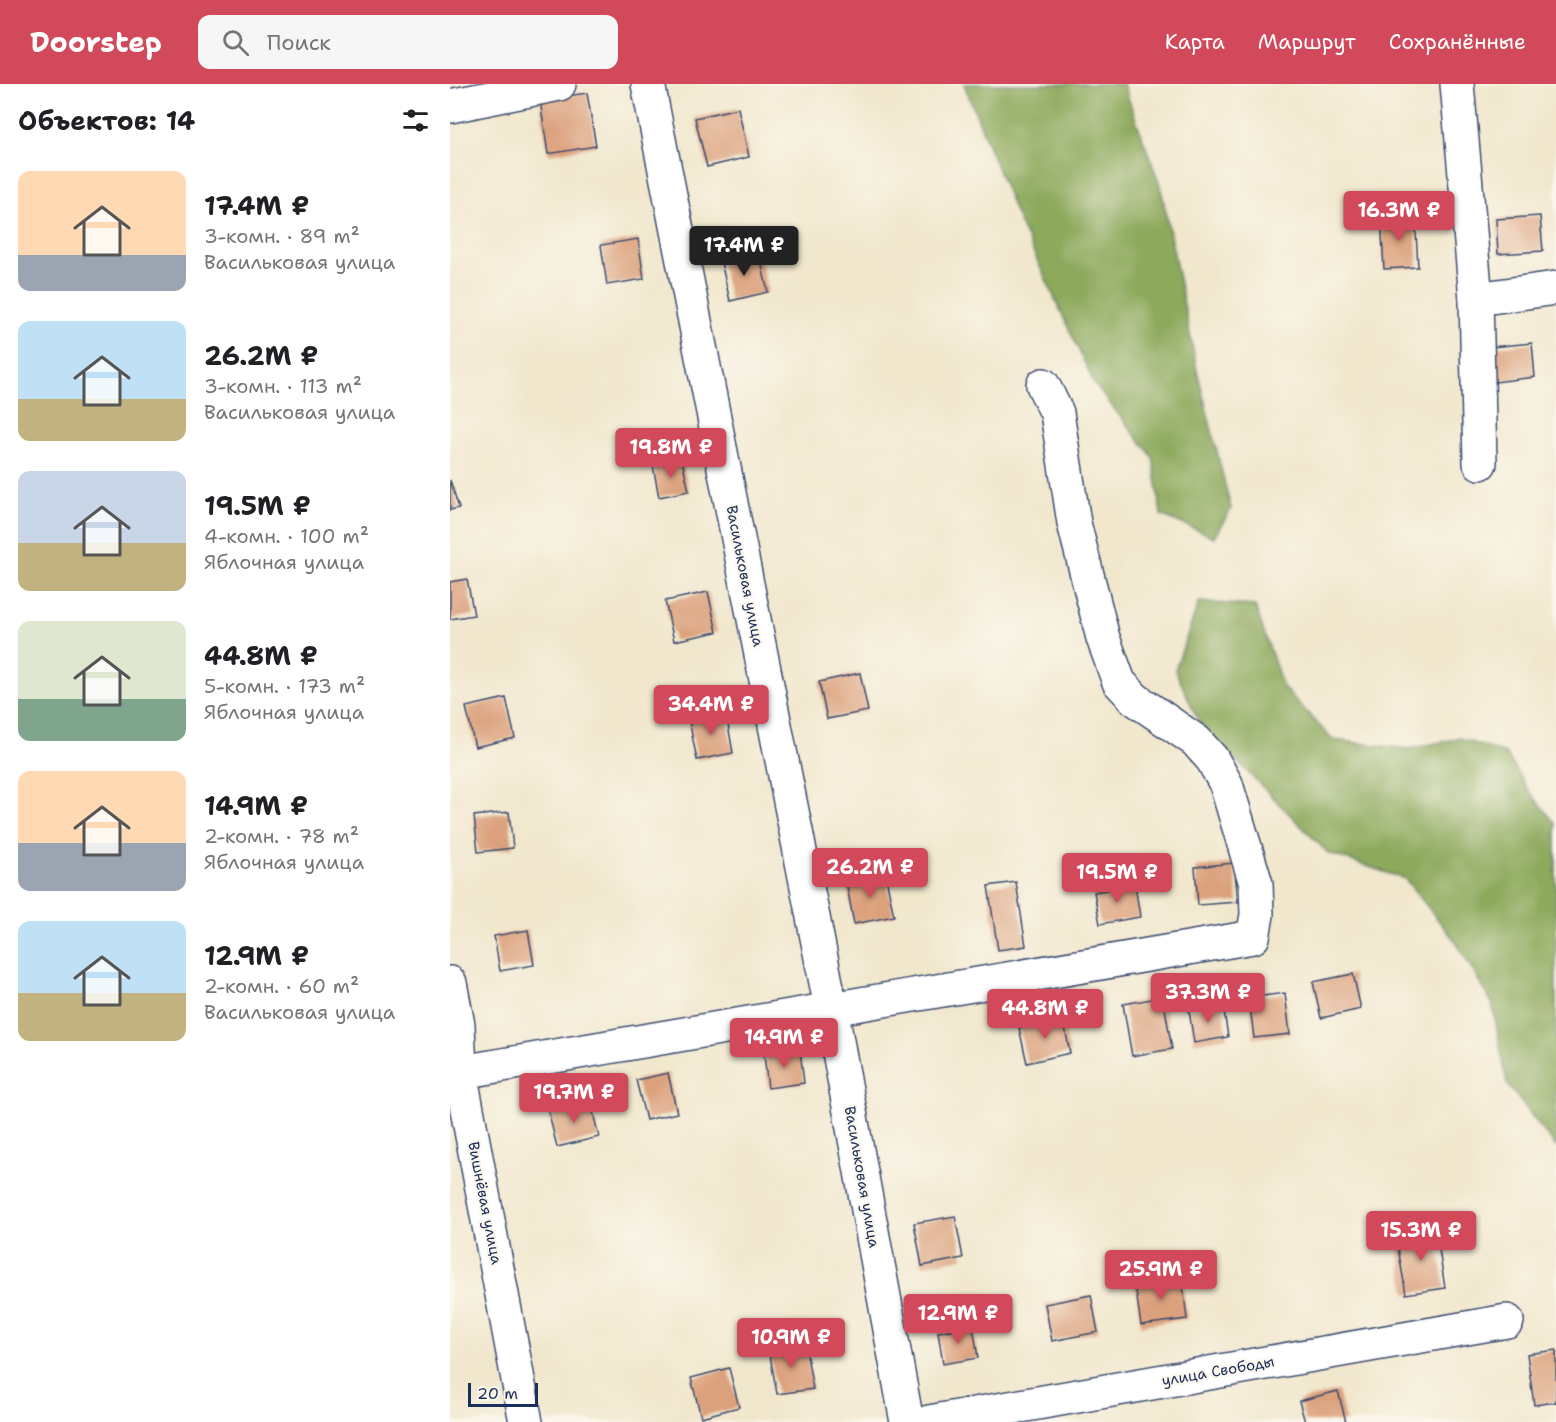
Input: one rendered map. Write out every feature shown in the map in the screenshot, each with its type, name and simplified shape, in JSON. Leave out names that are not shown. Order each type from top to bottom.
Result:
[{"type":"street","points":[[450,106],[559,84]]},
{"type":"street","name":"Васильковая улица","points":[[648,84],[831,1008],[907,1422]]},
{"type":"street","points":[[1457,84],[1476,298],[1480,463]]},
{"type":"street","points":[[1476,298],[1556,288]]},
{"type":"street","points":[[455,1073],[1253,937],[1257,915],[1256,884],[1226,784],[1212,759],[1196,741],[1135,699],[1119,682],[1103,638],[1074,523],[1057,413],[1043,385]]},
{"type":"street","name":"Вишнёвая улица","points":[[450,982],[458,1025],[455,1073],[526,1422]]},
{"type":"street","name":"улица Свободы","points":[[929,1422],[1507,1321]]},
{"type":"green space","points":[[964,84],[1123,84],[1161,188],[1197,370],[1231,509],[1214,537],[1161,515],[1153,457],[1095,385],[1016,215]]},
{"type":"green space","points":[[1199,602],[1255,606],[1283,687],[1333,740],[1409,749],[1460,738],[1506,754],[1530,792],[1556,824],[1556,1147],[1507,1084],[1492,1003],[1456,942],[1405,879],[1328,853],[1200,724],[1175,670]]},
{"type":"building","points":[[587,93],[596,146],[548,154],[540,100]]},
{"type":"building","points":[[738,108],[749,157],[707,167],[695,118]]},
{"type":"building","points":[[1415,215],[1418,267],[1384,269],[1381,217]]},
{"type":"building","points":[[1540,216],[1543,251],[1498,254],[1496,219]]},
{"type":"building","points":[[638,239],[644,279],[607,285],[601,245]]},
{"type":"building","points":[[759,253],[768,292],[730,301],[721,262]]},
{"type":"building","points":[[1532,343],[1535,377],[1495,382],[1491,347]]},
{"type":"building","points":[[682,460],[689,491],[659,497],[653,466]]},
{"type":"building","points":[[450,480],[459,508],[450,510]]},
{"type":"building","points":[[467,579],[474,615],[450,619],[450,582]]},
{"type":"building","points":[[708,592],[717,632],[674,641],[665,601]]},
{"type":"building","points":[[860,673],[868,711],[827,719],[819,682]]},
{"type":"building","points":[[506,698],[515,738],[475,747],[466,707]]},
{"type":"building","points":[[726,713],[733,753],[697,760],[689,720]]},
{"type":"building","points":[[509,812],[513,848],[478,852],[474,816]]},
{"type":"building","points":[[1234,863],[1238,902],[1198,905],[1195,867]]},
{"type":"building","points":[[885,873],[894,916],[854,924],[846,881]]},
{"type":"building","points":[[1016,882],[1026,946],[998,950],[988,886]]},
{"type":"building","points":[[1135,885],[1140,917],[1100,924],[1094,892]]},
{"type":"building","points":[[528,930],[534,965],[500,971],[494,936]]},
{"type":"building","points":[[1353,974],[1361,1009],[1321,1018],[1313,982]]},
{"type":"building","points":[[1285,993],[1290,1034],[1254,1038],[1249,998]]},
{"type":"building","points":[[1163,997],[1172,1049],[1132,1056],[1123,1004]]},
{"type":"building","points":[[1223,1004],[1228,1037],[1194,1043],[1189,1010]]},
{"type":"building","points":[[1063,1018],[1070,1053],[1027,1063],[1019,1028]]},
{"type":"building","points":[[800,1050],[804,1083],[768,1088],[764,1055]]},
{"type":"building","points":[[668,1073],[677,1113],[646,1120],[636,1080]]},
{"type":"building","points":[[590,1100],[599,1137],[557,1147],[548,1110]]},
{"type":"building","points":[[955,1216],[963,1258],[922,1266],[914,1223]]},
{"type":"building","points":[[1436,1230],[1445,1288],[1406,1294],[1396,1237]]},
{"type":"building","points":[[1182,1278],[1187,1319],[1141,1325],[1135,1284]]},
{"type":"building","points":[[1091,1295],[1098,1332],[1052,1341],[1045,1304]]},
{"type":"building","points":[[973,1326],[978,1358],[943,1364],[938,1332]]},
{"type":"building","points":[[805,1344],[813,1389],[777,1394],[769,1350]]},
{"type":"building","points":[[1556,1350],[1556,1402],[1534,1405],[1527,1354]]},
{"type":"building","points":[[729,1368],[739,1407],[701,1417],[691,1378]]},
{"type":"building","points":[[1338,1391],[1346,1422],[1305,1422],[1299,1401]]}]
